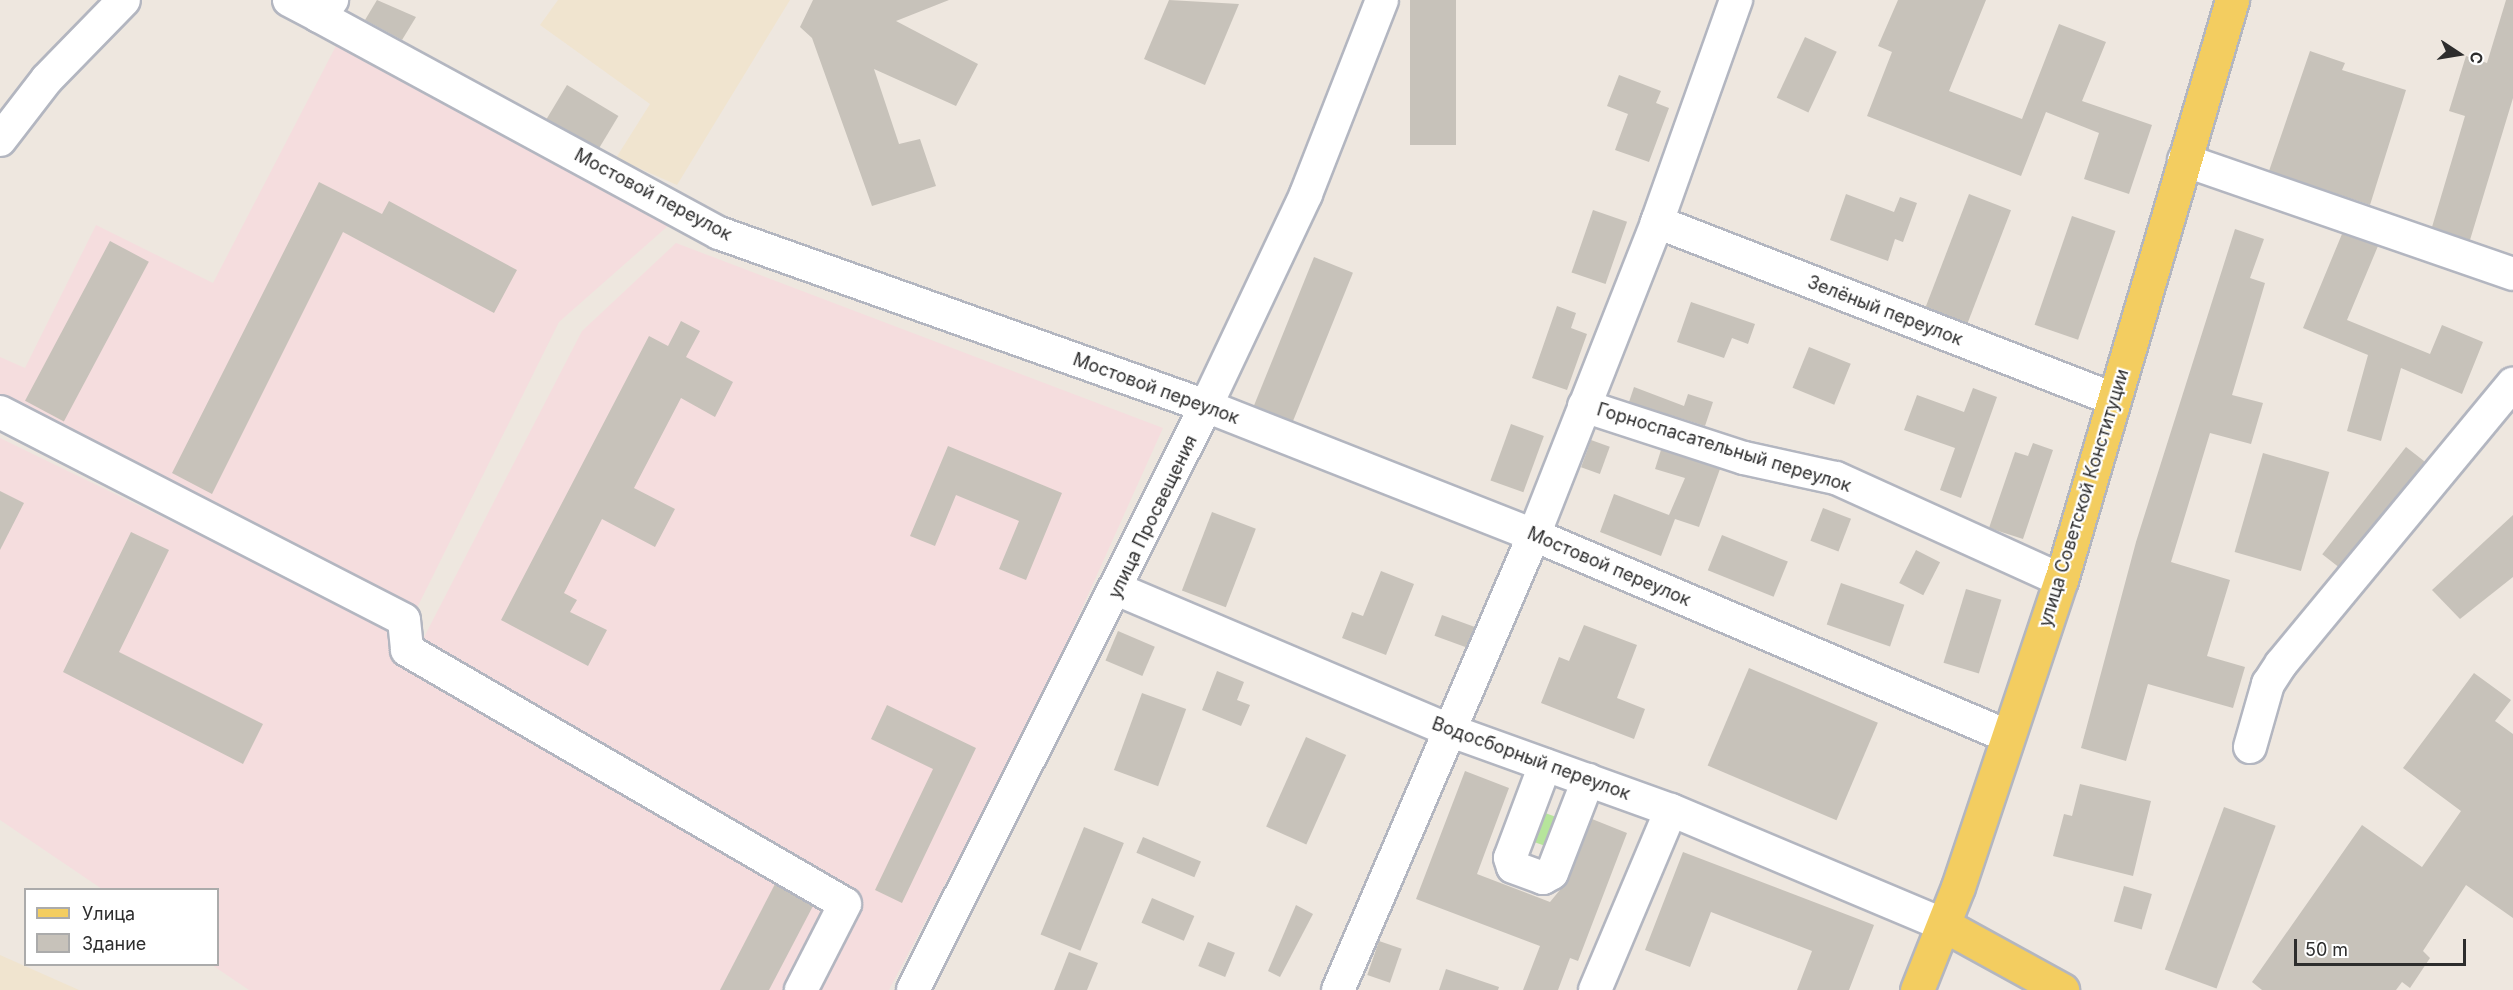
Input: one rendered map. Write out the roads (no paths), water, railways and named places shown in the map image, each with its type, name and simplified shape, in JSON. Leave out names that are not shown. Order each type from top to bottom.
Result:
[{"type":"main road","name":"улица Советской Конституции","points":[[1917,990],[1944,925],[2061,580],[2232,0]]},
{"type":"main road","points":[[1944,925],[2062,990]]},
{"type":"street","points":[[0,140],[47,79],[124,0]]},
{"type":"street","name":"Мостовой переулок","points":[[289,0],[326,8],[719,233],[1206,406],[1534,535],[2007,736]]},
{"type":"street","name":"улица Просвещения","points":[[913,990],[1119,590],[1306,194],[1382,0]]},
{"type":"street","points":[[1338,990],[1454,732],[1534,535],[1656,222],[1736,0]]},
{"type":"street","points":[[2184,160],[2513,274]]},
{"type":"street","name":"Зелёный переулок","points":[[1656,222],[2114,399]]},
{"type":"street","points":[[2250,747],[2268,684],[2281,664],[2513,384]]},
{"type":"street","name":"Горноспасательный переулок","points":[[1584,406],[1744,458],[1836,478],[2061,580]]},
{"type":"street","points":[[0,412],[404,620],[407,650],[845,904],[801,990]]},
{"type":"street","name":"Водосборный переулок","points":[[1119,590],[1454,732],[1671,810],[1944,925]]},
{"type":"street","points":[[1545,765],[1510,858],[1513,867],[1543,878],[1552,873],[1588,780]]},
{"type":"street","points":[[1595,990],[1671,810]]}]
